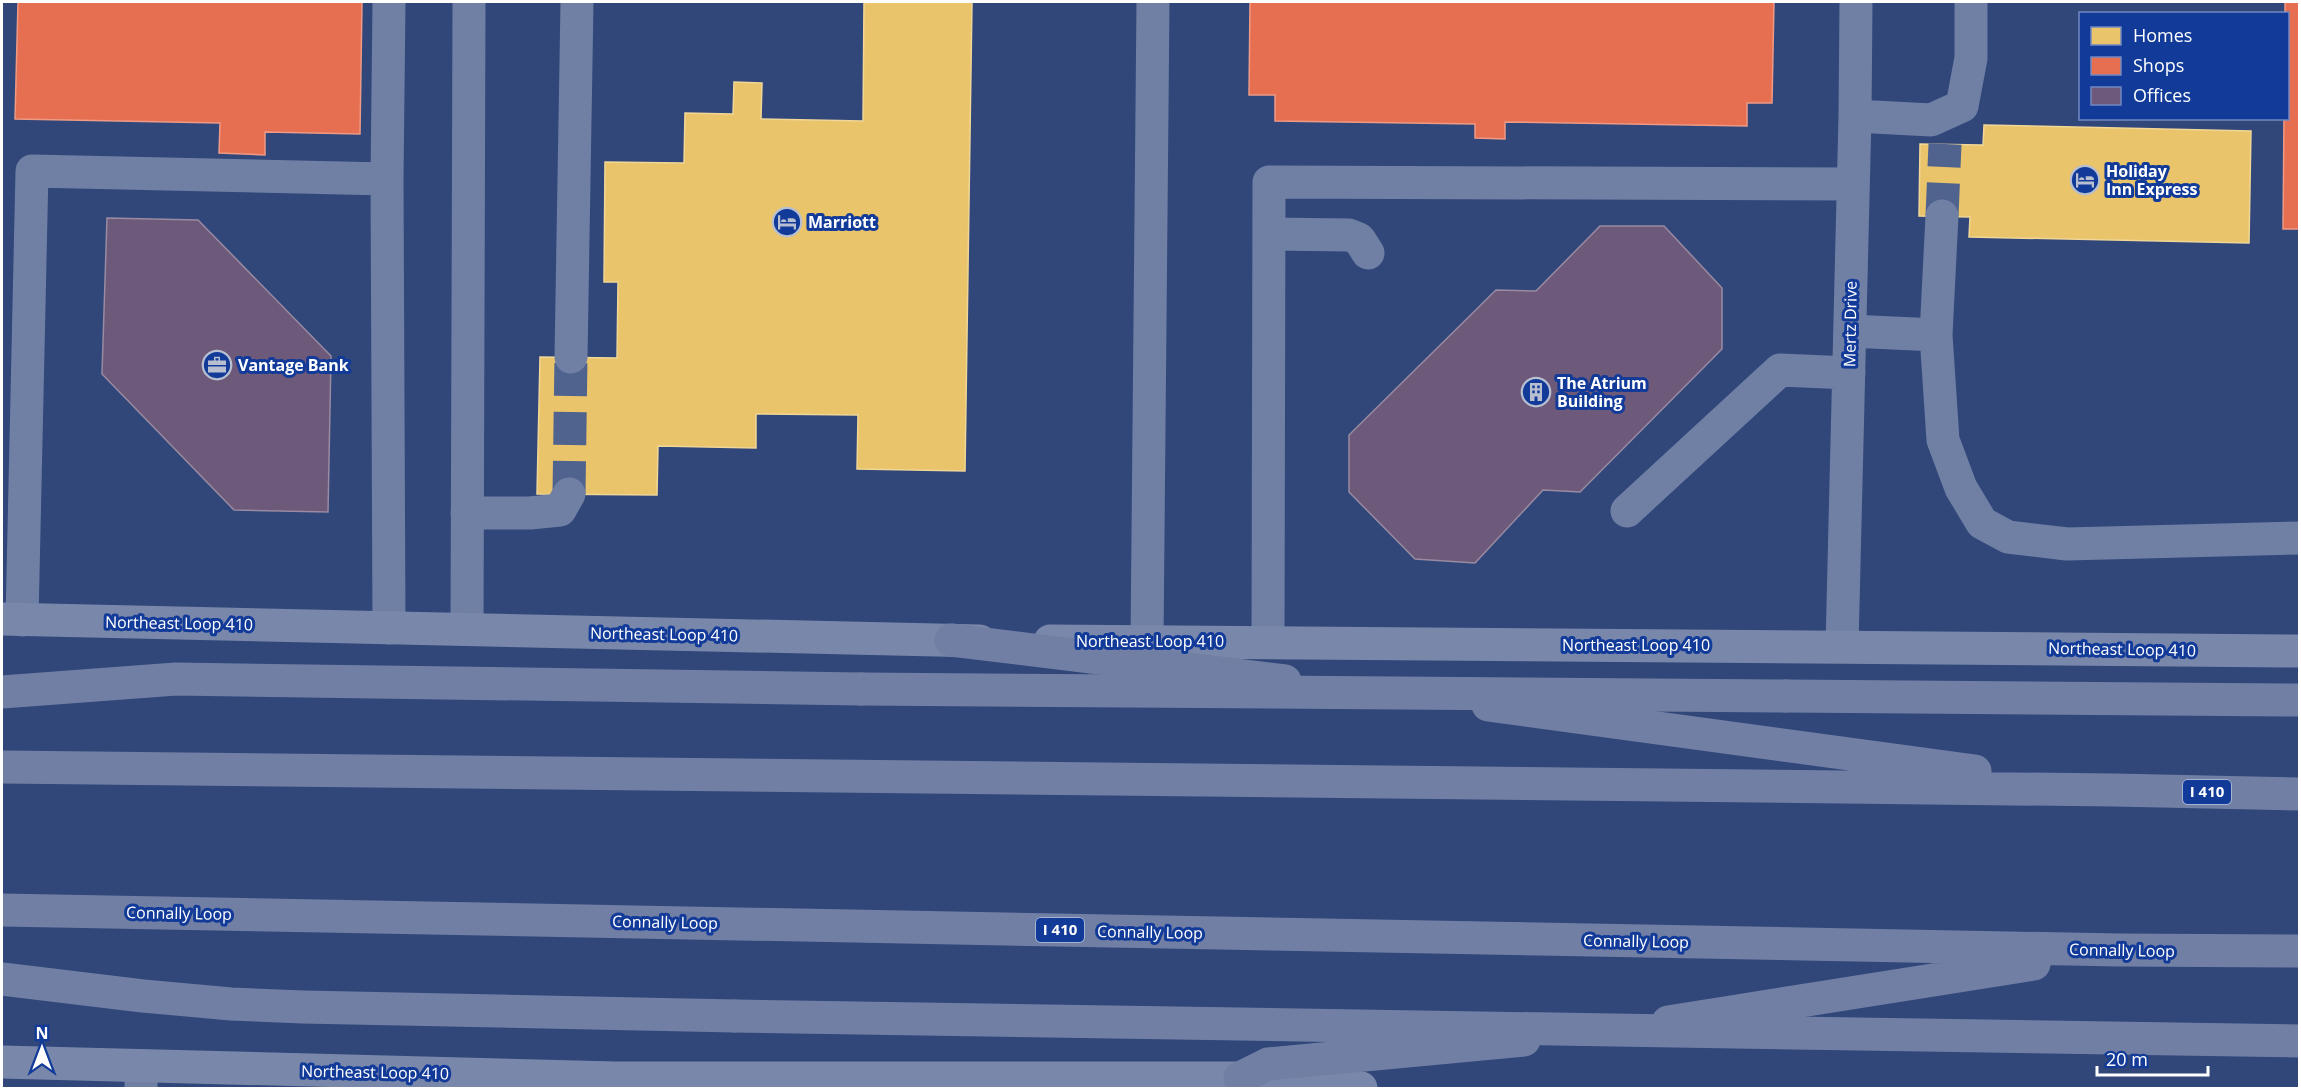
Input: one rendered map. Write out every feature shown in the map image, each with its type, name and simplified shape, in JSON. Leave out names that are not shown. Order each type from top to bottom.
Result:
[{"type":"highway","points":[[951,640],[1579,716],[2114,790]]},
{"type":"highway","points":[[2,692],[176,679],[861,689],[2300,700]]},
{"type":"highway","name":"I 410","points":[[2,767],[2114,790],[2300,794]]},
{"type":"highway","name":"Connally Loop","points":[[2,910],[2119,950],[2300,951]]},
{"type":"highway","points":[[1242,1083],[1268,1064],[1596,1034],[2119,950]]},
{"type":"highway","points":[[2,979],[143,996],[303,1007],[2300,1041]]},
{"type":"main road","name":"Northeast Loop 410","points":[[12,619],[951,640],[2300,651]]},
{"type":"main road","name":"Northeast Loop 410","points":[[2,1062],[141,1077],[599,1083],[1242,1083],[1361,1089]]},
{"type":"street","points":[[389,2],[387,179],[389,628]]},
{"type":"street","points":[[467,629],[470,2]]},
{"type":"street","points":[[571,357],[577,2]]},
{"type":"street","points":[[1147,641],[1153,2]]},
{"type":"street","name":"Mertz Drive","points":[[1842,646],[1856,116],[1856,2]]},
{"type":"street","points":[[1856,116],[1932,120],[1946,129],[1962,106],[1971,58],[1971,2]]},
{"type":"street","points":[[12,619],[32,171],[387,179]]},
{"type":"street","points":[[1268,642],[1269,182],[1853,184]]},
{"type":"street","points":[[1942,216],[1936,335],[1943,440],[1961,488],[1982,523],[2008,537],[2067,544],[2300,538]]},
{"type":"street","points":[[1269,234],[1349,235],[1359,239],[1368,253]]},
{"type":"street","points":[[1850,331],[1936,335]]},
{"type":"street","points":[[1627,511],[1780,370],[1849,373]]},
{"type":"street","points":[[467,513],[531,513],[560,510],[569,494]]},
{"type":"building: Homes","name":"Marriott","points":[[864,2],[972,2],[965,471],[857,469],[858,415],[756,414],[756,448],[658,446],[657,495],[537,494],[540,357],[617,358],[618,282],[604,282],[605,162],[684,163],[685,113],[733,114],[734,82],[762,83],[761,119],[863,121]]},
{"type":"building: Homes","name":"Holiday Inn Express","points":[[1984,125],[2251,131],[2249,243],[1969,237],[1970,217],[1919,216],[1920,144],[1983,145]]},
{"type":"building: Shops","points":[[18,2],[362,2],[360,134],[265,132],[265,155],[219,153],[220,123],[15,119]]},
{"type":"building: Shops","points":[[1250,2],[1774,2],[1772,103],[1747,103],[1747,126],[1505,122],[1505,139],[1475,138],[1475,124],[1275,121],[1275,95],[1249,95]]},
{"type":"building: Shops","points":[[2285,2],[2300,2],[2300,229],[2283,229],[2284,120],[2289,120],[2289,12],[2285,12]]},
{"type":"building: Offices","name":"Vantage Bank","points":[[107,218],[198,220],[331,356],[328,512],[234,510],[102,374]]},
{"type":"building: Offices","name":"The Atrium Building","points":[[1600,226],[1664,226],[1722,288],[1722,349],[1580,492],[1543,490],[1475,563],[1415,559],[1349,492],[1349,435],[1496,290],[1536,291]]},
{"type":"tunnel","points":[[1942,216],[1945,144]]},
{"type":"tunnel","points":[[569,494],[571,357]]},
{"type":"place","name":"Holiday Inn Express","points":[[2085,180]]},
{"type":"place","name":"Marriott","points":[[787,222]]},
{"type":"place","name":"Vantage Bank","points":[[217,365]]},
{"type":"place","name":"The Atrium Building","points":[[1536,392]]}]
